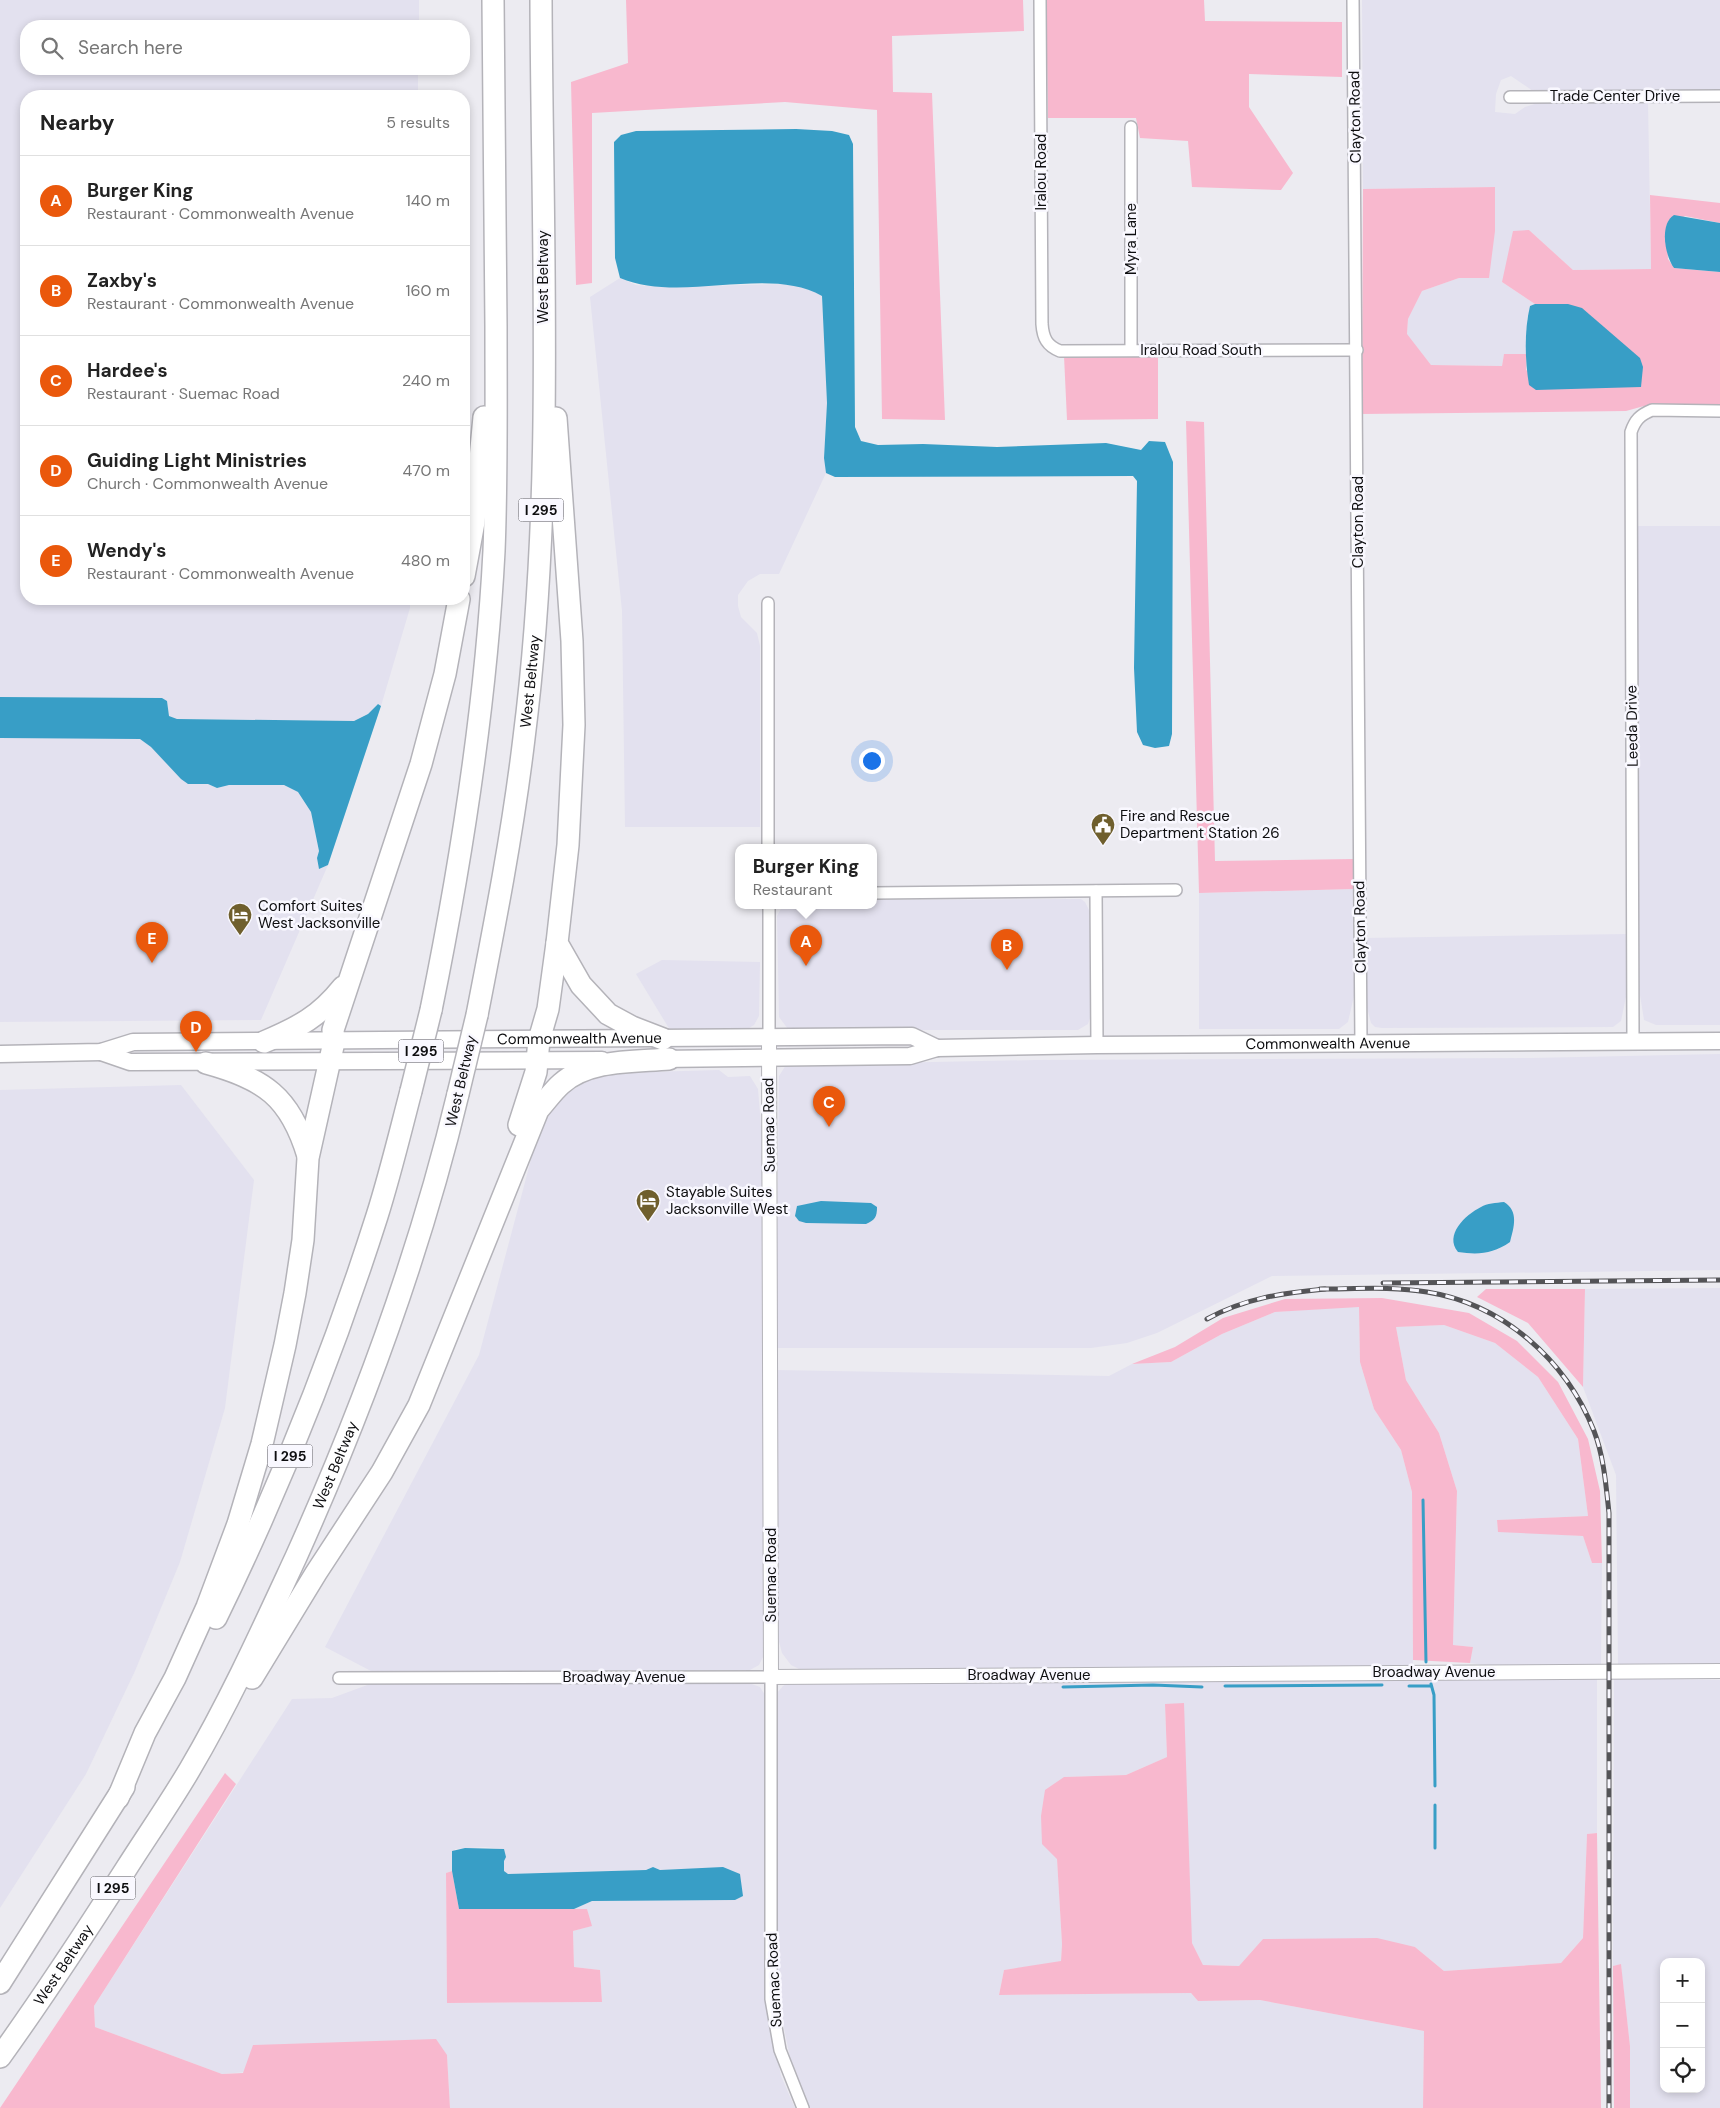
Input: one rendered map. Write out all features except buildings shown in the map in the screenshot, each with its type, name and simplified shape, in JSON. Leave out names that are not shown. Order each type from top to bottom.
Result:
[{"type":"highway","name":"I 295","points":[[0,1984],[118,1798],[207,1636],[245,1558],[297,1440],[331,1350],[378,1214],[411,1091],[431,1010],[467,819],[486,654],[496,502],[493,0]]},
{"type":"highway","name":"West Beltway","points":[[0,2058],[69,1957],[190,1769],[264,1628],[340,1454],[400,1291],[434,1185],[458,1094],[476,1015],[512,834],[529,692],[540,542],[544,401],[541,0]]},
{"type":"highway","points":[[474,1268],[530,1092],[537,1061],[539,1040],[548,1008],[558,943],[572,806],[574,683],[554,402],[551,300],[543,248]]},
{"type":"highway","points":[[470,544],[474,522],[496,285]]},
{"type":"highway","points":[[118,1798],[145,1733],[176,1678],[207,1608],[238,1524],[262,1444],[285,1345],[303,1240],[308,1158],[331,1052],[333,1030],[421,764],[445,674],[459,605]]},
{"type":"highway","points":[[558,943],[581,985],[608,1014],[666,1049]]},
{"type":"highway","points":[[264,1042],[294,1028],[328,1006],[350,976]]},
{"type":"highway","points":[[190,1769],[230,1715],[316,1574],[382,1472],[419,1405],[538,1110],[561,1084],[577,1073],[600,1065],[666,1049]]},
{"type":"highway","points":[[206,1062],[240,1072],[254,1080],[284,1104],[300,1129],[308,1158]]},
{"type":"main road","name":"Commonwealth Avenue","points":[[0,1054],[101,1052],[133,1042],[264,1042],[331,1052],[537,1061],[769,1038],[912,1036],[937,1048]]},
{"type":"main road","name":"Commonwealth Avenue","points":[[101,1052],[130,1062],[206,1062],[331,1052],[539,1040],[769,1058],[910,1056],[937,1048],[1097,1045],[1720,1041]]},
{"type":"street","name":"Iralou Road","points":[[1040,0],[1042,324],[1043,335],[1047,344]]},
{"type":"street","name":"Clayton Road","points":[[1353,0],[1361,1044]]},
{"type":"street","name":"Trade Center Drive","points":[[1510,97],[1720,96]]},
{"type":"street","name":"Myra Lane","points":[[1131,127],[1131,350]]},
{"type":"street","name":"Iralou Road South","points":[[1047,344],[1060,351],[1357,350]]},
{"type":"street","name":"Leeda Drive","points":[[1633,1042],[1631,432],[1635,421],[1642,414],[1652,410],[1720,410]]},
{"type":"street","points":[[768,603],[768,844]]},
{"type":"street","points":[[877,893],[1176,890]]},
{"type":"street","points":[[1096,892],[1097,1045]]},
{"type":"street","points":[[769,909],[769,1038]]},
{"type":"street","name":"Suemac Road","points":[[769,1038],[771,1999],[780,2050],[803,2108]]},
{"type":"street","name":"Broadway Avenue","points":[[339,1678],[1720,1671]]},
{"type":"shaded area","points":[[0,0],[419,0],[419,20],[20,20],[20,75],[418,75],[418,90],[20,90],[20,605],[410,605],[410,608],[381,706],[378,704],[368,714],[354,721],[177,719],[169,716],[167,701],[162,698],[0,697]]},
{"type":"shaded area","points":[[626,0],[1023,0],[1024,31],[892,36],[893,92],[932,93],[945,420],[882,419],[877,110],[785,102],[592,113],[592,283],[576,285],[571,82],[628,63]]},
{"type":"shaded area","points":[[1046,0],[1204,0],[1205,21],[1342,22],[1342,77],[1249,74],[1249,107],[1293,173],[1281,190],[1192,187],[1188,141],[1140,138],[1136,118],[1048,118]]},
{"type":"shaded area","points":[[1362,0],[1720,0],[1720,90],[1533,91],[1511,76],[1501,80],[1496,94],[1495,112],[1515,114],[1525,107],[1538,103],[1648,102],[1651,269],[1573,270],[1529,230],[1502,282],[1535,304],[1530,306],[1527,319],[1527,354],[1504,355],[1502,366],[1431,365],[1407,335],[1408,319],[1422,291],[1459,278],[1489,277],[1495,187],[1363,189]]},
{"type":"shaded area","points":[[1495,187],[1495,231],[1489,278],[1459,278],[1422,291],[1408,319],[1407,334],[1431,365],[1502,366],[1504,354],[1527,354],[1526,371],[1568,304],[1535,304],[1502,282],[1513,231],[1529,230],[1573,270],[1651,269],[1650,195],[1720,203],[1720,223],[1685,216],[1666,226],[1668,259],[1674,268],[1720,272],[1720,405],[1644,406],[1626,411],[1362,414],[1363,189]]},
{"type":"shaded area","points":[[620,278],[636,285],[663,287],[785,284],[807,287],[822,296],[827,403],[824,458],[826,473],[779,574],[760,574],[748,581],[738,595],[741,617],[757,633],[760,646],[760,827],[625,827],[622,611],[590,297]]},
{"type":"shaded area","points":[[1158,355],[1158,419],[1067,420],[1064,356]]},
{"type":"shaded area","points":[[1186,421],[1204,422],[1215,861],[1354,859],[1353,889],[1199,893]]},
{"type":"shaded area","points":[[1635,526],[1720,526],[1720,1025],[1656,1025],[1644,1020],[1636,970]]},
{"type":"shaded area","points":[[128,737],[140,739],[151,747],[188,784],[208,784],[217,788],[229,785],[284,785],[298,792],[311,812],[319,851],[317,858],[319,869],[328,865],[261,1020],[0,1022],[0,738]]},
{"type":"shaded area","points":[[1353,889],[1354,996],[1348,1022],[1339,1029],[1199,1029],[1199,893]]},
{"type":"shaded area","points":[[1081,899],[1085,902],[1090,912],[1090,1018],[1088,1024],[1078,1030],[788,1029],[779,1017],[777,916],[781,909],[877,909],[877,900]]},
{"type":"shaded area","points":[[1627,934],[1628,987],[1621,1021],[1613,1027],[1382,1028],[1375,1027],[1371,1023],[1365,1000],[1364,938]]},
{"type":"shaded area","points":[[662,960],[760,962],[759,1016],[754,1025],[744,1031],[670,1030],[636,974]]},
{"type":"shaded area","points":[[1720,1054],[1720,1270],[1272,1276],[1157,1333],[1127,1343],[1091,1348],[776,1348],[779,1076],[786,1065],[1036,1060],[1531,1058]]},
{"type":"shaded area","points":[[719,1070],[728,1077],[750,1076],[758,1089],[762,1137],[765,1653],[759,1665],[750,1670],[371,1671],[325,1647],[479,1355],[533,1152],[537,1125],[563,1091],[569,1092],[589,1080],[611,1073]]},
{"type":"shaded area","points":[[181,1085],[254,1180],[225,1408],[180,1562],[135,1671],[86,1774],[0,1908],[0,1090]]},
{"type":"shaded area","points":[[1720,1288],[1720,1664],[1618,1666],[1616,1475],[1583,1387],[1585,1289]]},
{"type":"shaded area","points":[[1486,1289],[1585,1289],[1583,1387],[1528,1323],[1477,1297]]},
{"type":"shaded area","points":[[1382,1298],[1469,1313],[1517,1341],[1558,1382],[1588,1439],[1600,1491],[1602,1563],[1592,1563],[1583,1536],[1498,1532],[1497,1520],[1588,1516],[1578,1439],[1538,1377],[1495,1343],[1444,1325],[1396,1327],[1406,1380],[1439,1433],[1457,1491],[1453,1645],[1473,1647],[1470,1663],[1413,1660],[1412,1492],[1401,1450],[1374,1409],[1360,1362],[1359,1307],[1275,1312],[1222,1334],[1171,1362],[1132,1364],[1175,1347],[1223,1318],[1285,1299]]},
{"type":"shaded area","points":[[1359,1306],[1360,1362],[1374,1409],[1401,1450],[1412,1492],[1413,1667],[803,1671],[791,1665],[782,1653],[777,1634],[775,1370],[1109,1376],[1132,1364],[1171,1362],[1222,1334],[1275,1312]]},
{"type":"shaded area","points":[[1444,1325],[1495,1343],[1538,1377],[1578,1439],[1588,1516],[1497,1520],[1498,1531],[1583,1536],[1592,1563],[1602,1563],[1601,1666],[1499,1667],[1470,1663],[1473,1647],[1453,1645],[1457,1491],[1439,1433],[1406,1380],[1396,1327]]},
{"type":"shaded area","points":[[1597,1678],[1597,1833],[1587,1834],[1583,1938],[1561,1963],[1444,1971],[1415,1947],[1263,1939],[1239,1966],[1203,1965],[1192,1943],[1165,1705],[1167,1757],[1126,1775],[1064,1777],[1057,1859],[1062,1944],[1061,1962],[1004,1970],[999,1995],[1191,1993],[1198,2001],[1260,2000],[1424,2031],[1423,2108],[810,2108],[793,2072],[777,1994],[777,1693],[783,1686],[792,1681]]},
{"type":"shaded area","points":[[1614,1678],[1720,1680],[1720,2108],[1630,2108],[1630,2046],[1621,1965],[1613,1966]]},
{"type":"shaded area","points":[[749,1683],[760,1687],[765,1695],[766,2001],[781,2076],[795,2108],[450,2108],[447,2055],[222,2074],[95,2027],[94,2006],[292,1699],[332,1698],[370,1684]],"holes":[[[484,1847],[503,1849],[504,1872],[507,1874],[646,1870],[653,1867],[660,1870],[722,1868],[621,1901],[592,1901],[574,1909],[587,1910],[591,1926],[573,1931],[574,1967],[600,1970],[602,2002],[447,2003],[446,1873],[452,1871],[455,1849]]]},
{"type":"shaded area","points":[[1184,1703],[1192,1943],[1203,1965],[1239,1966],[1263,1939],[1377,1938],[1415,1947],[1444,1971],[1561,1963],[1583,1938],[1587,1834],[1597,1833],[1601,2108],[1423,2108],[1424,2031],[1260,2000],[1198,2001],[1191,1993],[999,1995],[1004,1970],[1061,1961],[1062,1944],[1057,1859],[1042,1844],[1041,1816],[1045,1790],[1064,1777],[1126,1775],[1167,1757],[1165,1704]]},
{"type":"shaded area","points":[[225,1773],[236,1784],[94,2006],[95,2027],[222,2074],[243,2073],[253,2045],[436,2039],[447,2055],[450,2108],[0,2108]]},
{"type":"shaded area","points":[[452,1871],[459,1909],[587,1909],[592,1926],[573,1931],[574,1967],[600,1970],[602,2002],[447,2003],[446,1873]]},
{"type":"shaded area","points":[[1621,1964],[1630,2046],[1630,2108],[1614,2108],[1613,1966]]},
{"type":"water","points":[[796,129],[832,131],[849,135],[853,144],[855,427],[861,441],[878,445],[923,444],[997,447],[1106,443],[1141,450],[1149,441],[1165,442],[1173,462],[1172,734],[1169,746],[1155,748],[1143,745],[1137,732],[1134,668],[1137,481],[1133,476],[835,477],[826,473],[824,458],[827,403],[822,296],[800,287],[776,284],[670,287],[644,285],[620,278],[615,258],[614,142],[621,135],[636,131]]},
{"type":"water","points":[[1674,215],[1720,223],[1720,272],[1674,268],[1668,256],[1665,233],[1669,219]]},
{"type":"water","points":[[1535,304],[1568,304],[1582,308],[1640,358],[1643,367],[1641,387],[1536,390],[1529,385],[1526,336],[1530,306]]},
{"type":"water","points":[[0,697],[162,698],[167,701],[169,716],[177,719],[354,721],[368,714],[378,704],[381,706],[328,865],[319,869],[317,858],[319,851],[311,812],[298,792],[284,785],[229,785],[217,788],[208,784],[188,784],[151,747],[140,739],[0,738]]},
{"type":"water","points":[[821,1201],[871,1203],[877,1207],[877,1213],[873,1220],[866,1224],[806,1223],[799,1221],[795,1216],[797,1206]]},
{"type":"water","points":[[1504,1202],[1509,1206],[1514,1215],[1510,1242],[1498,1249],[1485,1253],[1458,1252],[1454,1246],[1453,1239],[1458,1226],[1463,1220],[1483,1206]]},
{"type":"water","points":[[465,1848],[504,1849],[506,1857],[504,1871],[508,1874],[646,1870],[653,1867],[660,1870],[723,1867],[740,1874],[743,1896],[735,1900],[592,1901],[574,1909],[459,1909],[452,1871],[452,1851]]},
{"type":"waterway","points":[[1423,1500],[1426,1662]]},
{"type":"waterway","points":[[1431,1684],[1434,1695],[1435,1786]]},
{"type":"waterway","points":[[1063,1687],[1153,1685],[1202,1687]]},
{"type":"waterway","points":[[1225,1686],[1382,1685]]},
{"type":"waterway","points":[[1409,1686],[1431,1686]]},
{"type":"waterway","points":[[1435,1805],[1435,1848]]},
{"type":"railway","points":[[1383,1283],[1720,1280]]},
{"type":"railway","points":[[1320,1289],[1387,1288],[1414,1290],[1455,1299],[1481,1309],[1529,1339],[1549,1359],[1567,1381],[1582,1405],[1594,1431],[1606,1482],[1609,1513],[1609,2108]]},
{"type":"railway","points":[[1207,1319],[1250,1301],[1294,1292],[1325,1289]]},
{"type":"place","name":"Fire and Rescue Department Station 26","points":[[1103,846]]},
{"type":"place","name":"Comfort Suites West Jacksonville","points":[[240,936]]},
{"type":"place","name":"Wendy's","points":[[152,963]]},
{"type":"place","name":"Burger King","points":[[806,966]]},
{"type":"place","name":"Zaxby's","points":[[1007,970]]},
{"type":"place","name":"Guiding Light Ministries","points":[[196,1052]]},
{"type":"place","name":"Hardee's","points":[[829,1127]]},
{"type":"place","name":"Stayable Suites Jacksonville West","points":[[648,1222]]}]
